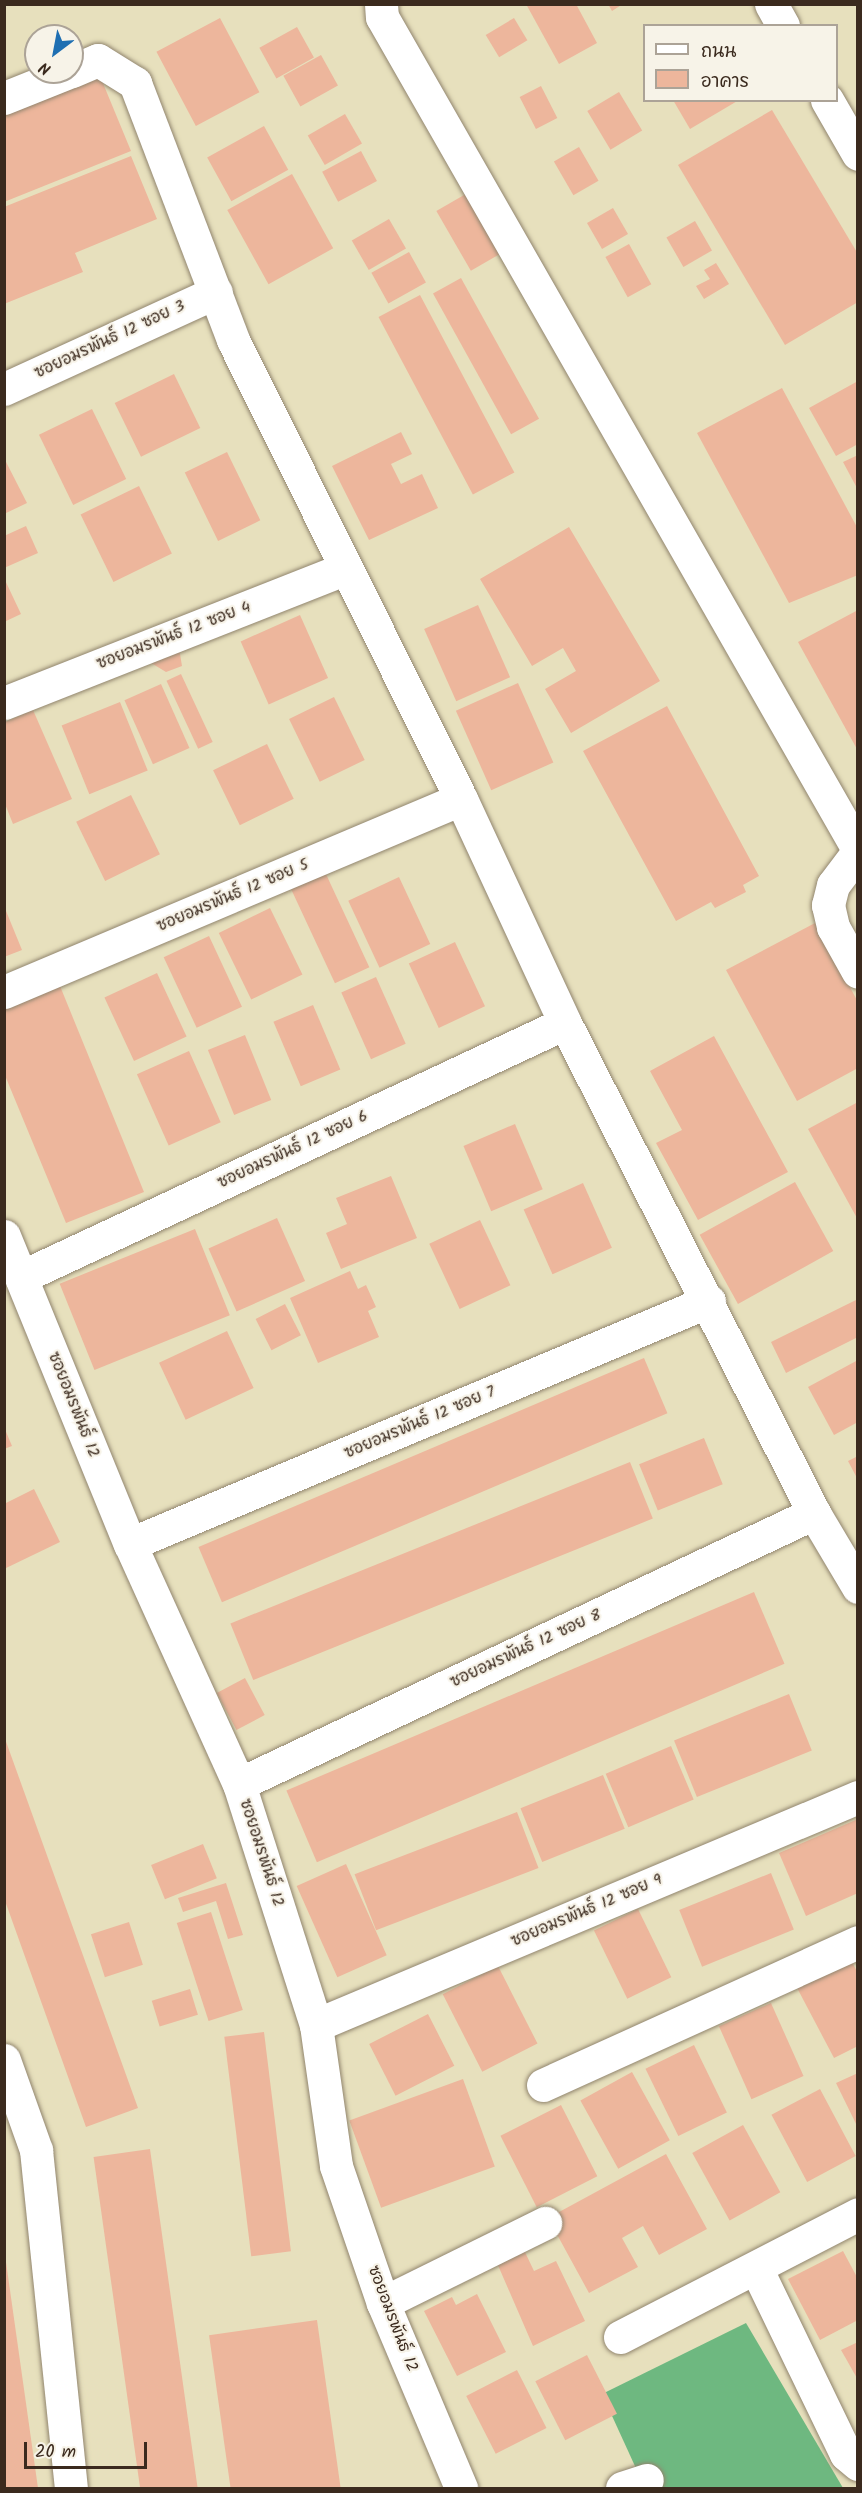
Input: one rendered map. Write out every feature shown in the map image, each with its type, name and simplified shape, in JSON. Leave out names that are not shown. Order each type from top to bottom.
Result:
[{"type":"street","points":[[381,4],[382,17],[858,851],[833,885],[828,905],[833,927],[858,972]]},
{"type":"street","points":[[771,4],[782,24]]},
{"type":"street","points":[[84,69],[135,83],[233,340],[344,569],[461,799],[565,1023],[709,1301],[814,1513],[858,1587]]},
{"type":"street","points":[[4,98],[39,84]]},
{"type":"street","points":[[828,102],[858,154]]},
{"type":"street","name":"ซอยอมรพันธ์ 12 ซอย 3","points":[[4,389],[216,292]]},
{"type":"street","name":"ซอยอมรพันธ์ 12 ซอย 4","points":[[4,703],[344,569]]},
{"type":"street","name":"ซอยอมรพันธ์ 12 ซอย 5","points":[[4,992],[461,799]]},
{"type":"street","name":"ซอยอมรพันธ์ 12 ซอย 6","points":[[21,1277],[565,1023]]},
{"type":"street","name":"ซอยอมรพันธ์ 12","points":[[4,1236],[130,1544],[238,1784],[316,2025],[336,2166],[383,2303],[461,2488]]},
{"type":"street","name":"ซอยอมรพันธ์ 12 ซอย 7","points":[[130,1544],[709,1301]]},
{"type":"street","name":"ซอยอมรพันธ์ 12 ซอย 8","points":[[238,1784],[814,1513]]},
{"type":"street","name":"ซอยอมรพันธ์ 12 ซอย 9","points":[[316,2025],[858,1797]]},
{"type":"street","points":[[543,2085],[858,1942]]},
{"type":"street","points":[[4,2060],[36,2150],[71,2488]]},
{"type":"street","points":[[620,2337],[757,2270],[858,2214]]},
{"type":"street","points":[[383,2303],[545,2223]]},
{"type":"street","points":[[757,2270],[846,2454],[858,2464]]},
{"type":"green space","points":[[746,2323],[843,2488],[645,2488],[602,2394]]},
{"type":"building","points":[[526,4],[576,4],[597,43],[559,64]]},
{"type":"building","points":[[608,4],[623,4],[612,11]]},
{"type":"building","points":[[220,18],[259,92],[196,126],[156,52]]},
{"type":"building","points":[[514,18],[527,40],[499,57],[486,35]]},
{"type":"building","points":[[297,27],[314,58],[276,78],[259,48]]},
{"type":"building","points":[[321,55],[338,86],[300,106],[283,76]]},
{"type":"building","points":[[100,76],[131,151],[4,202],[4,114]]},
{"type":"building","points":[[541,86],[557,118],[536,129],[520,97]]},
{"type":"building","points":[[619,92],[642,131],[610,150],[587,111]]},
{"type":"building","points":[[674,102],[736,102],[690,129]]},
{"type":"building","points":[[772,110],[858,254],[858,302],[785,345],[678,165]]},
{"type":"building","points":[[345,114],[362,143],[325,165],[308,136]]},
{"type":"building","points":[[264,126],[288,170],[231,201],[207,158]]},
{"type":"building","points":[[579,147],[598,181],[573,195],[554,162]]},
{"type":"building","points":[[361,151],[377,181],[338,202],[322,172]]},
{"type":"building","points":[[131,156],[157,219],[75,253],[83,272],[4,304],[4,207]]},
{"type":"building","points":[[292,174],[333,248],[268,284],[227,210]]},
{"type":"building","points":[[471,191],[506,251],[471,271],[436,211]]},
{"type":"building","points":[[613,208],[628,234],[602,249],[587,223]]},
{"type":"building","points":[[389,219],[406,248],[369,270],[352,241]]},
{"type":"building","points":[[695,221],[712,250],[683,267],[666,238]]},
{"type":"building","points":[[629,244],[651,284],[628,297],[605,257]]},
{"type":"building","points":[[409,252],[426,283],[388,303],[371,273]]},
{"type":"building","points":[[716,263],[729,284],[704,299],[696,286],[710,279],[704,270]]},
{"type":"building","points":[[461,278],[539,419],[511,434],[433,294]]},
{"type":"building","points":[[420,295],[514,472],[473,495],[379,317]]},
{"type":"building","points":[[174,374],[200,428],[141,457],[115,403]]},
{"type":"building","points":[[858,381],[858,444],[836,456],[809,408]]},
{"type":"building","points":[[782,388],[858,529],[858,575],[789,603],[697,433]]},
{"type":"building","points":[[92,409],[126,479],[73,505],[39,435]]},
{"type":"building","points":[[401,432],[412,454],[391,464],[401,484],[422,474],[438,508],[369,540],[332,466]]},
{"type":"building","points":[[227,452],[260,520],[218,541],[185,473]]},
{"type":"building","points":[[858,455],[858,490],[843,462]]},
{"type":"building","points":[[4,458],[27,503],[4,514]]},
{"type":"building","points":[[139,486],[172,553],[113,582],[81,514]]},
{"type":"building","points":[[26,526],[38,553],[4,568],[4,536]]},
{"type":"building","points":[[569,527],[660,681],[571,733],[545,689],[576,671],[563,648],[532,666],[480,579]]},
{"type":"building","points":[[4,578],[21,614],[4,622]]},
{"type":"building","points":[[478,605],[510,677],[456,701],[424,629]]},
{"type":"building","points":[[858,610],[858,751],[798,642]]},
{"type":"building","points":[[300,615],[328,678],[269,704],[241,641]]},
{"type":"building","points":[[179,648],[182,666],[166,672],[143,658]]},
{"type":"building","points":[[181,674],[213,742],[198,749],[166,681]]},
{"type":"building","points":[[518,683],[553,762],[491,790],[456,711]]},
{"type":"building","points":[[161,684],[189,748],[153,764],[124,700]]},
{"type":"building","points":[[334,697],[365,760],[320,782],[289,719]]},
{"type":"building","points":[[120,702],[148,771],[89,794],[62,726]]},
{"type":"building","points":[[667,706],[759,876],[743,885],[746,892],[715,908],[711,902],[676,921],[583,751]]},
{"type":"building","points":[[33,710],[72,799],[13,824],[5,804],[5,722]]},
{"type":"building","points":[[267,744],[294,799],[240,825],[213,770]]},
{"type":"building","points":[[131,795],[160,854],[105,881],[76,822]]},
{"type":"building","points":[[325,872],[369,967],[335,983],[291,888]]},
{"type":"building","points":[[399,877],[430,944],[380,968],[348,901]]},
{"type":"building","points":[[4,906],[22,950],[4,957]]},
{"type":"building","points":[[270,908],[302,975],[251,999],[219,933]]},
{"type":"building","points":[[815,923],[858,1002],[858,1068],[797,1101],[726,970]]},
{"type":"building","points":[[209,936],[242,1007],[197,1028],[164,957]]},
{"type":"building","points":[[455,942],[485,1006],[439,1028],[409,964]]},
{"type":"building","points":[[157,973],[187,1036],[134,1061],[104,998]]},
{"type":"building","points":[[376,977],[406,1044],[371,1059],[341,992]]},
{"type":"building","points":[[60,986],[144,1192],[66,1223],[4,1073],[4,1009]]},
{"type":"building","points":[[313,1005],[340,1069],[301,1086],[273,1022]]},
{"type":"building","points":[[245,1035],[271,1100],[234,1115],[208,1050]]},
{"type":"building","points":[[714,1036],[788,1172],[698,1220],[656,1143],[682,1130],[650,1071]]},
{"type":"building","points":[[189,1051],[221,1122],[169,1145],[137,1074]]},
{"type":"building","points":[[858,1102],[858,1220],[808,1129]]},
{"type":"building","points":[[515,1124],[543,1189],[491,1211],[463,1146]]},
{"type":"building","points":[[391,1176],[417,1238],[341,1269],[326,1233],[347,1224],[336,1198]]},
{"type":"building","points":[[795,1182],[833,1251],[738,1304],[700,1235]]},
{"type":"building","points":[[583,1183],[612,1248],[552,1274],[524,1209]]},
{"type":"building","points":[[277,1218],[305,1281],[237,1312],[208,1249]]},
{"type":"building","points":[[480,1220],[510,1285],[460,1309],[429,1244]]},
{"type":"building","points":[[195,1229],[230,1315],[94,1370],[60,1284]]},
{"type":"building","points":[[350,1271],[358,1289],[366,1285],[376,1307],[368,1311],[379,1337],[318,1363],[290,1298]]},
{"type":"building","points":[[858,1299],[858,1337],[786,1373],[771,1342]]},
{"type":"building","points":[[285,1304],[301,1335],[271,1350],[256,1319]]},
{"type":"building","points":[[227,1331],[254,1388],[186,1420],[159,1363]]},
{"type":"building","points":[[644,1358],[667,1413],[222,1602],[198,1547]]},
{"type":"building","points":[[858,1360],[858,1422],[834,1435],[808,1387]]},
{"type":"building","points":[[4,1427],[12,1446],[4,1449]]},
{"type":"building","points":[[704,1438],[723,1484],[658,1511],[639,1464]]},
{"type":"building","points":[[858,1456],[858,1480],[848,1461]]},
{"type":"building","points":[[630,1462],[653,1519],[253,1680],[230,1623]]},
{"type":"building","points":[[34,1489],[60,1542],[4,1569],[4,1504]]},
{"type":"building","points":[[754,1592],[784,1664],[317,1862],[286,1790]]},
{"type":"building","points":[[245,1678],[265,1715],[236,1730],[217,1693]]},
{"type":"building","points":[[789,1694],[812,1751],[697,1797],[674,1740]]},
{"type":"building","points":[[4,1736],[138,2108],[86,2127],[4,1898]]},
{"type":"building","points":[[671,1746],[694,1799],[628,1827],[606,1774]]},
{"type":"building","points":[[603,1775],[625,1829],[542,1862],[520,1808]]},
{"type":"building","points":[[517,1812],[539,1868],[376,1930],[355,1874]]},
{"type":"building","points":[[858,1819],[858,1893],[806,1916],[779,1853]]},
{"type":"building","points":[[203,1844],[217,1878],[165,1899],[151,1865]]},
{"type":"building","points":[[346,1864],[387,1955],[337,1977],[297,1886]]},
{"type":"building","points":[[771,1873],[794,1930],[702,1967],[679,1910]]},
{"type":"building","points":[[226,1883],[243,1935],[228,1939],[216,1901],[183,1912],[178,1898]]},
{"type":"building","points":[[638,1909],[671,1977],[627,1999],[594,1930]]},
{"type":"building","points":[[211,1912],[243,2010],[209,2021],[177,1923]]},
{"type":"building","points":[[129,1922],[143,1965],[105,1977],[91,1934]]},
{"type":"building","points":[[849,1957],[858,1973],[858,2046],[834,2058],[795,1984]]},
{"type":"building","points":[[498,1966],[537,2044],[482,2072],[443,1994]]},
{"type":"building","points":[[190,1989],[198,2015],[160,2027],[152,2001]]},
{"type":"building","points":[[771,2003],[804,2076],[751,2099],[719,2026]]},
{"type":"building","points":[[428,2014],[454,2066],[396,2096],[369,2044]]},
{"type":"building","points":[[264,2032],[291,2251],[251,2256],[224,2037]]},
{"type":"building","points":[[694,2045],[727,2112],[678,2136],[645,2069]]},
{"type":"building","points":[[632,2072],[670,2140],[618,2169],[580,2101]]},
{"type":"building","points":[[858,2073],[858,2128],[836,2083]]},
{"type":"building","points":[[463,2079],[495,2166],[381,2208],[349,2120]]},
{"type":"building","points":[[820,2089],[856,2156],[807,2182],[771,2115]]},
{"type":"building","points":[[561,2105],[597,2176],[537,2207],[500,2136]]},
{"type":"building","points":[[743,2125],[780,2192],[730,2220],[692,2153]]},
{"type":"building","points":[[150,2149],[198,2488],[140,2488],[94,2157]]},
{"type":"building","points":[[666,2154],[707,2229],[659,2255],[643,2226],[622,2238],[638,2267],[589,2293],[548,2218]]},
{"type":"building","points":[[524,2250],[534,2271],[556,2261],[585,2321],[533,2346],[497,2263]]},
{"type":"building","points":[[843,2251],[858,2279],[858,2320],[820,2340],[788,2279]]},
{"type":"building","points":[[4,2262],[6,2262],[38,2488],[4,2488]]},
{"type":"building","points":[[477,2294],[506,2352],[457,2376],[424,2311],[452,2297],[456,2305]]},
{"type":"building","points":[[317,2320],[341,2488],[231,2488],[209,2335]]},
{"type":"building","points":[[858,2342],[858,2380],[841,2350]]},
{"type":"building","points":[[587,2355],[617,2414],[565,2440],[535,2381]]},
{"type":"building","points":[[517,2370],[547,2428],[496,2454],[466,2396]]}]
